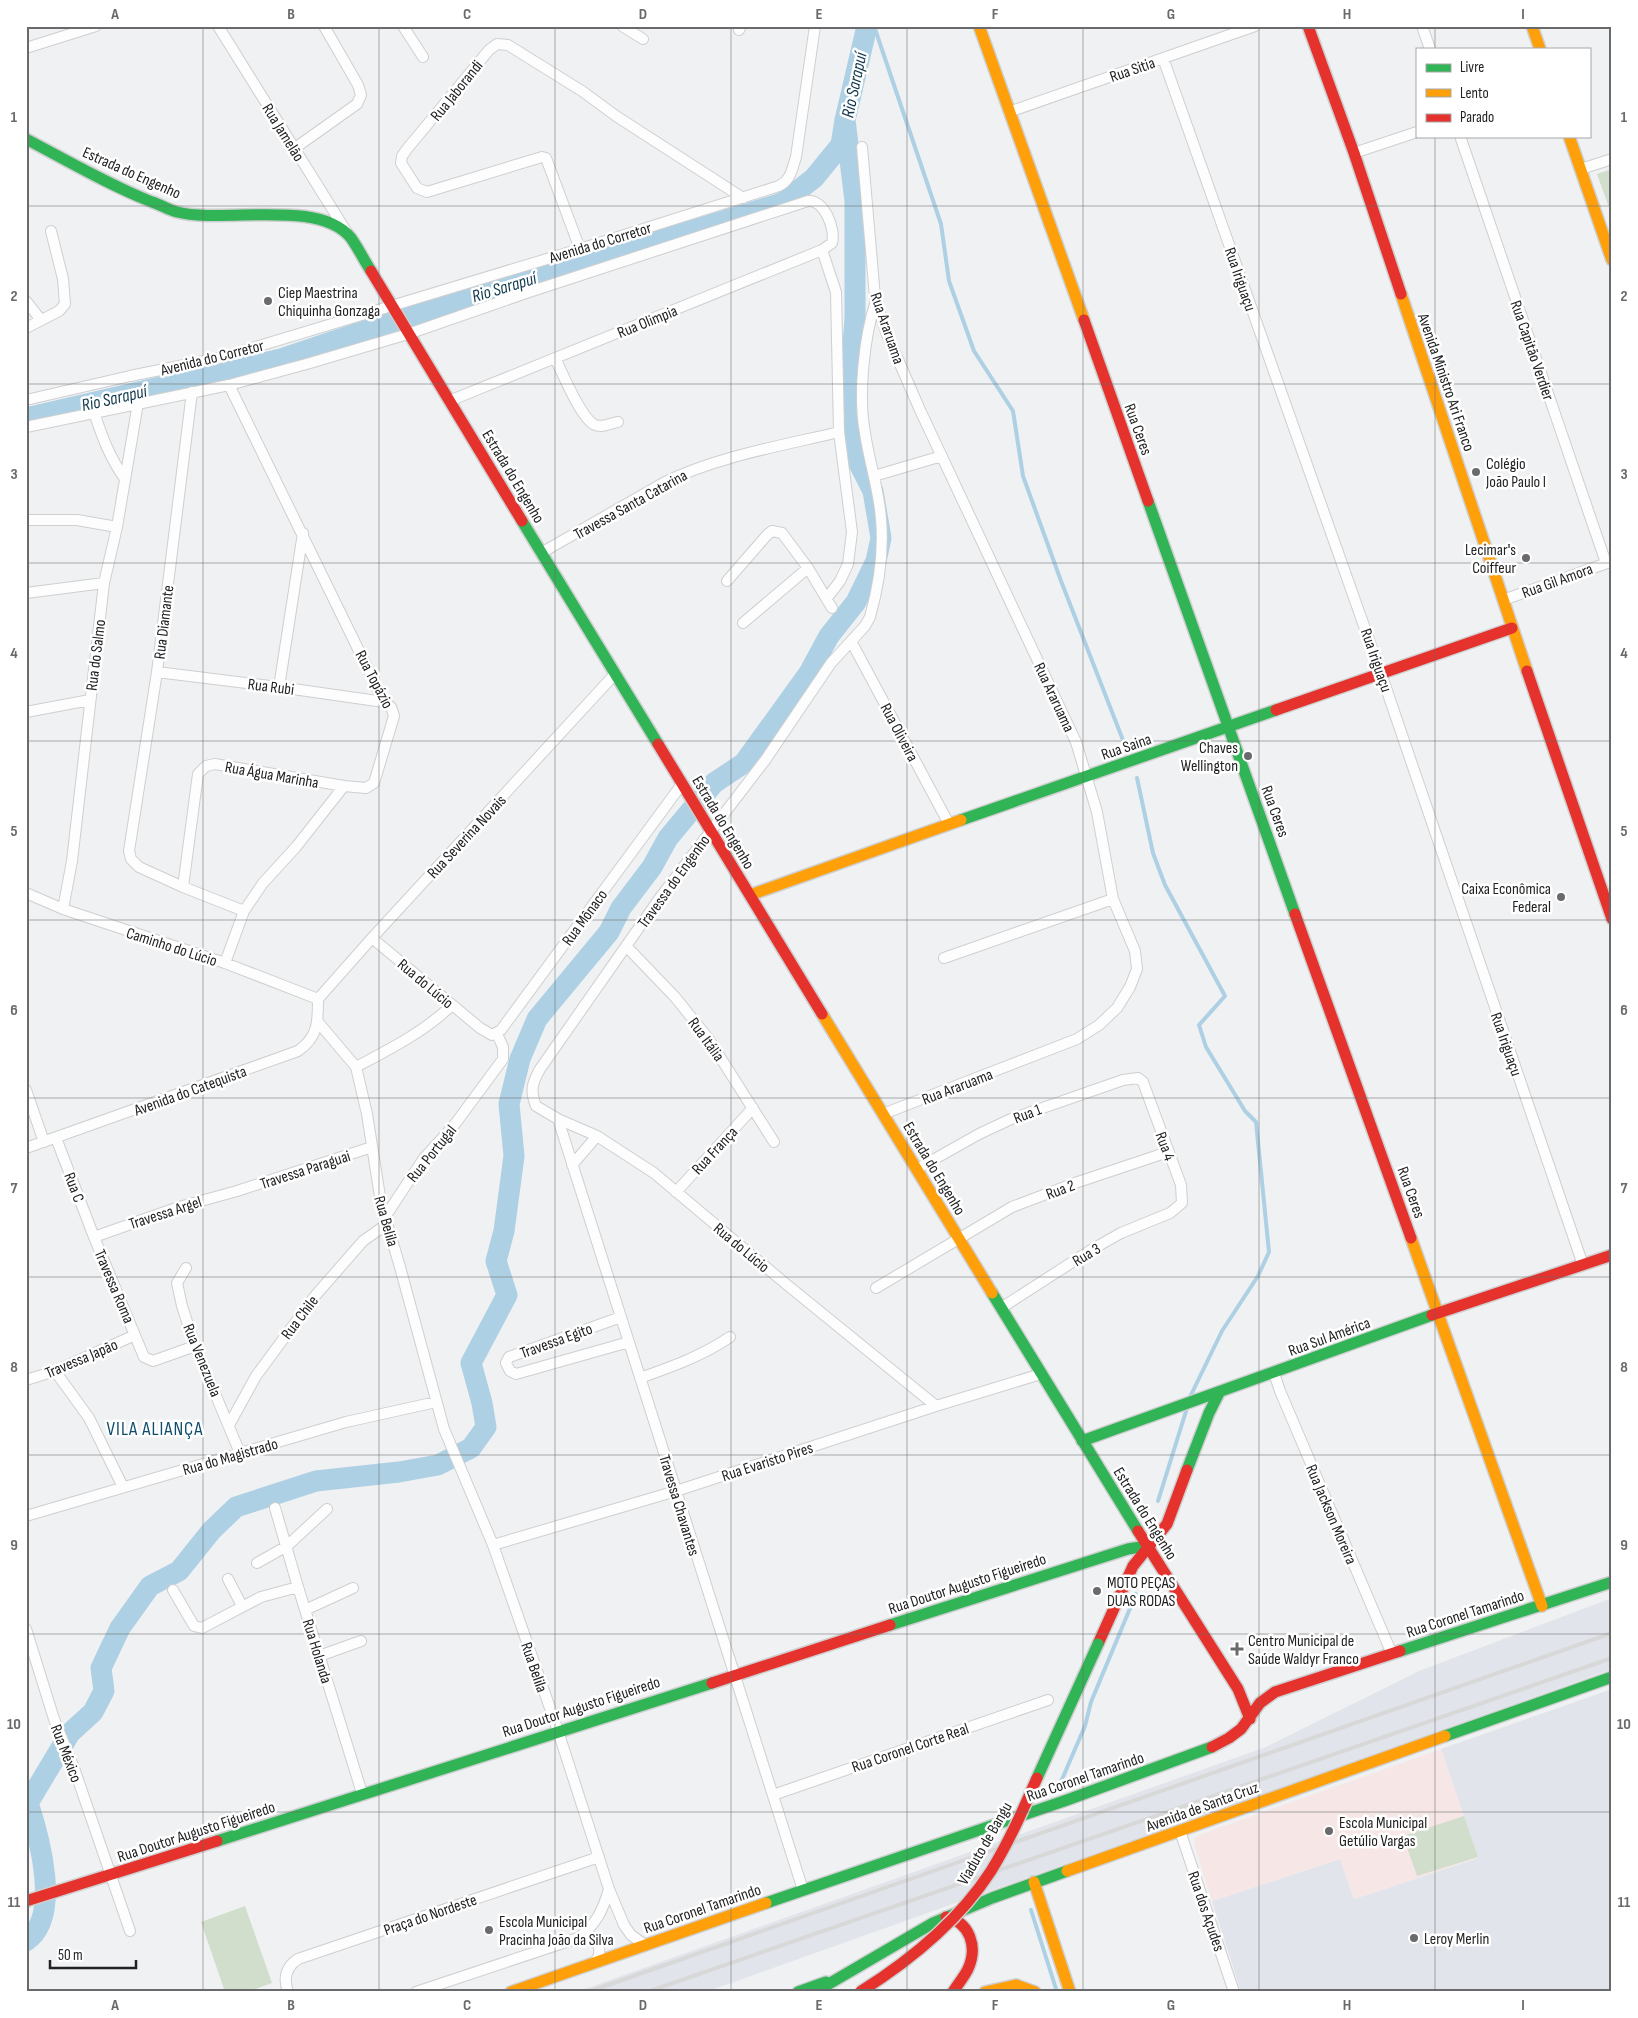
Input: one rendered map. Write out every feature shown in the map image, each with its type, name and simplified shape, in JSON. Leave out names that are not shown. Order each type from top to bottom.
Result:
[{"type":"street","points":[[26,48],[96,26]]},
{"type":"street","name":"Rua Jamelão","points":[[218,26],[350,238]]},
{"type":"street","points":[[295,148],[357,104],[361,94],[358,85],[324,26]]},
{"type":"street","points":[[403,26],[423,57]]},
{"type":"street","points":[[622,26],[642,39]]},
{"type":"street","name":"Avenida do Corretor","points":[[26,400],[219,358],[393,308],[779,186],[787,182],[796,157],[815,26]]},
{"type":"street","name":"Rua Ceres","points":[[978,26],[1542,1606]]},
{"type":"street","name":"Rua Sitia","points":[[1009,112],[1255,26]]},
{"type":"street","name":"Avenida Ministro Ari Franco","points":[[1308,26],[1354,153],[1512,628],[1612,919]]},
{"type":"street","points":[[1422,26],[1430,48]]},
{"type":"street","points":[[1532,26],[1540,48]]},
{"type":"street","name":"Rua Jaborandi","points":[[580,249],[546,158],[428,192],[417,188],[402,163],[402,156],[407,149],[489,50],[497,44],[508,45],[582,90],[616,116],[743,198]]},
{"type":"street","name":"Rua Iriguaçu","points":[[1163,58],[1382,674],[1583,1265]]},
{"type":"street","points":[[1354,153],[1416,132]]},
{"type":"street","name":"Rua Capitão Verdier","points":[[1461,138],[1609,562]]},
{"type":"street","points":[[1570,138],[1612,260]]},
{"type":"street","name":"Estrada do Engenho","points":[[26,139],[129,193],[178,212],[314,218],[330,223],[350,238],[1082,1441],[1238,1689],[1250,1719]]},
{"type":"street","name":"Rua Araruama","points":[[862,147],[876,301],[886,332],[1063,713],[1087,776],[1097,812],[1113,899],[1130,936],[1137,970],[1130,988],[1117,1008],[1099,1025],[1077,1039],[883,1114]]},
{"type":"street","points":[[1580,169],[1612,159]]},
{"type":"street","name":"Avenida do Corretor","points":[[26,427],[229,385],[529,292],[808,201],[814,200],[822,206],[833,232],[832,243],[822,250]]},
{"type":"street","points":[[26,328],[59,311],[66,304],[64,279],[52,232]]},
{"type":"street","points":[[822,250],[836,292],[839,432],[852,532],[848,564],[840,581],[827,598]]},
{"type":"street","name":"Rua Olimpia","points":[[449,401],[822,250]]},
{"type":"street","points":[[26,301],[41,320]]},
{"type":"street","name":"Travessa do Engenho","points":[[536,1106],[532,1097],[532,1083],[596,988],[711,830],[766,759],[831,663],[865,626],[870,617],[881,558],[881,517],[864,431],[862,395],[869,326],[876,301]]},
{"type":"street","points":[[555,358],[575,400],[590,422],[601,426],[618,422]]},
{"type":"street","name":"Rua Topázio","points":[[229,385],[384,702],[393,711],[394,719],[374,783],[366,788],[344,786]]},
{"type":"street","name":"Rua Diamante","points":[[183,887],[139,868],[131,859],[129,851],[157,672],[192,392]]},
{"type":"street","name":"Rua do Salmo","points":[[62,909],[72,861],[104,583],[117,527],[138,403]]},
{"type":"street","points":[[94,412],[103,441],[114,463],[125,479]]},
{"type":"street","name":"Travessa Santa Catarina","points":[[542,553],[684,473],[740,455],[839,432]]},
{"type":"street","points":[[874,476],[942,456]]},
{"type":"street","points":[[26,520],[77,520],[117,527]]},
{"type":"street","points":[[727,581],[767,534],[772,531],[782,533],[808,568],[832,608]]},
{"type":"street","points":[[280,686],[303,534]]},
{"type":"street","name":"Rua Gil Amora","points":[[1503,600],[1609,562]]},
{"type":"street","points":[[744,623],[808,568]]},
{"type":"street","points":[[26,593],[104,583]]},
{"type":"street","name":"Rua Saina","points":[[750,896],[949,824],[1512,628]]},
{"type":"street","name":"Rua Oliveira","points":[[851,640],[949,824]]},
{"type":"street","name":"Rua Rubi","points":[[157,672],[280,686],[384,702]]},
{"type":"street","name":"Rua Severina Novais","points":[[318,999],[615,674]]},
{"type":"street","points":[[26,712],[90,700]]},
{"type":"street","name":"Rua Água Marinha","points":[[183,887],[198,774],[206,766],[215,764],[344,786]]},
{"type":"street","points":[[225,963],[244,911],[263,883],[296,847],[344,786]]},
{"type":"street","name":"Rua Mônaco","points":[[497,1034],[685,789]]},
{"type":"street","points":[[183,887],[244,911]]},
{"type":"street","name":"Caminho do Lúcio","points":[[26,893],[62,909],[225,963],[318,999]]},
{"type":"street","points":[[944,958],[1113,899]]},
{"type":"street","name":"Rua do Lúcio","points":[[372,938],[480,1028],[492,1035],[497,1034]]},
{"type":"street","name":"Rua Itália","points":[[626,946],[676,997],[708,1038],[774,1142]]},
{"type":"street","name":"Avenida do Catequista","points":[[26,1148],[298,1051],[307,1044],[314,1034],[318,1022],[318,999]]},
{"type":"street","points":[[356,1067],[423,1030],[452,1005]]},
{"type":"street","name":"Rua Belila","points":[[318,1022],[356,1067],[367,1114],[377,1185],[444,1429],[492,1545],[624,1926],[631,1935],[645,1945]]},
{"type":"street","name":"Rua Portugal","points":[[386,1220],[424,1158],[448,1133],[503,1059],[503,1047],[497,1034]]},
{"type":"street","name":"Rua 1","points":[[916,1169],[1012,1118],[1122,1080],[1138,1078],[1143,1082]]},
{"type":"street","name":"Rua 4","points":[[1143,1082],[1181,1185],[1182,1203],[1176,1209]]},
{"type":"street","points":[[26,1090],[44,1142]]},
{"type":"street","name":"Rua do Lúcio","points":[[536,1106],[558,1119],[597,1136],[636,1159],[936,1406]]},
{"type":"street","name":"Rua França","points":[[676,1192],[753,1108]]},
{"type":"street","name":"Travessa Chavantes","points":[[558,1119],[803,1890]]},
{"type":"street","points":[[572,1165],[597,1136]]},
{"type":"street","name":"Rua C","points":[[56,1138],[94,1237]]},
{"type":"street","name":"Travessa Paraguai","points":[[238,1191],[372,1148]]},
{"type":"street","name":"Rua 2","points":[[876,1288],[1012,1207],[1075,1183],[1168,1152]]},
{"type":"street","name":"Travessa Argel","points":[[94,1237],[180,1207],[238,1191]]},
{"type":"street","name":"Rua 3","points":[[1001,1308],[1121,1233],[1176,1209]]},
{"type":"street","name":"Rua Chile","points":[[229,1425],[256,1376],[315,1296],[363,1241],[386,1220]]},
{"type":"street","name":"Travessa Roma","points":[[94,1237],[144,1357],[153,1361],[195,1346]]},
{"type":"street","name":"Rua Sul América","points":[[1082,1441],[1173,1408],[1220,1394],[1438,1313],[1612,1255]]},
{"type":"street","name":"Rua Venezuela","points":[[186,1268],[177,1283],[177,1290],[195,1346],[240,1453]]},
{"type":"street","name":"Travessa Egito","points":[[621,1317],[509,1357],[506,1363],[510,1372],[516,1374],[629,1342]]},
{"type":"street","name":"Travessa Japão","points":[[26,1380],[55,1371],[135,1335]]},
{"type":"street","points":[[640,1378],[690,1360],[730,1337]]},
{"type":"street","points":[[55,1371],[89,1418],[123,1487]]},
{"type":"street","name":"Rua Evaristo Pires","points":[[492,1545],[676,1491],[936,1406],[1041,1374]]},
{"type":"street","name":"Rua Jackson Moreira","points":[[1274,1374],[1392,1654]]},
{"type":"street","points":[[1147,1546],[1158,1537],[1167,1524],[1208,1412],[1220,1394]]},
{"type":"street","name":"Rua do Magistrado","points":[[26,1516],[346,1422],[436,1402]]},
{"type":"street","name":"Rua Holanda","points":[[276,1508],[298,1587],[362,1794]]},
{"type":"street","points":[[257,1563],[287,1546],[327,1509]]},
{"type":"street","name":"Viaduto de Bangu","points":[[860,1992],[897,1968],[926,1944],[952,1920],[985,1881],[1012,1833],[1125,1582],[1147,1546]]},
{"type":"street","name":"Rua Doutor Augusto Figueiredo","points":[[29,1900],[111,1876],[733,1674],[1128,1549],[1147,1546]]},
{"type":"street","points":[[228,1579],[242,1606]]},
{"type":"street","name":"Rua Coronel Tamarindo","points":[[593,1963],[906,1854],[1068,1800],[1203,1751],[1229,1738],[1241,1729],[1260,1703],[1275,1692],[1612,1582]]},
{"type":"street","points":[[173,1590],[191,1621],[197,1628],[202,1628],[261,1597],[298,1587]]},
{"type":"street","points":[[305,1610],[353,1588]]},
{"type":"street","name":"Rua México","points":[[26,1629],[54,1719],[74,1768],[130,1931]]},
{"type":"street","points":[[319,1656],[361,1641]]},
{"type":"street","name":"Avenida de Santa Cruz","points":[[815,1992],[946,1917],[1034,1882],[1612,1677]]},
{"type":"street","name":"Rua Coronel Corte Real","points":[[773,1795],[1048,1700]]},
{"type":"street","name":"Rua dos Açudes","points":[[1180,1831],[1234,1992]]},
{"type":"street","name":"Praça do Nordeste","points":[[288,1992],[286,1975],[290,1964],[298,1959],[599,1857]]},
{"type":"street","points":[[1034,1882],[1070,1992]]},
{"type":"street","points":[[416,1992],[578,1938],[590,1930],[597,1920],[610,1889]]},
{"type":"street","points":[[946,1917],[957,1919],[967,1928],[972,1941],[973,1954],[969,1968],[953,1992]]},
{"type":"street","points":[[511,1992],[593,1963],[599,1958],[600,1953],[596,1942],[590,1938],[578,1938]]},
{"type":"street","points":[[798,1992],[837,1978]]},
{"type":"street","points":[[985,1992],[1016,1984],[1026,1986],[1035,1992]]},
{"type":"shaded area","points":[[1612,1598],[1612,1669],[706,1992],[576,1992],[1266,1747],[1419,1671]]},
{"type":"shaded area","points":[[1612,1689],[1612,1992],[1241,1992],[1212,1901],[1340,1859],[1354,1899],[1478,1858],[1441,1749]]},
{"type":"shaded area","points":[[1441,1749],[1478,1858],[1354,1899],[1340,1859],[1212,1901],[1194,1844],[1196,1837]]},
{"type":"green space","points":[[1612,169],[1612,216],[1597,174]]},
{"type":"green space","points":[[1464,1816],[1478,1857],[1417,1876],[1403,1836]]},
{"type":"green space","points":[[245,1906],[272,1983],[247,1992],[225,1992],[201,1922]]},
{"type":"waterway","name":"Rio Sarapuí","points":[[26,418],[281,359],[373,328],[782,203],[814,178],[841,145],[867,26]]},
{"type":"waterway","points":[[874,26],[941,224],[949,281],[974,351],[1013,411],[1023,476],[1061,581],[1128,753]]},
{"type":"waterway","points":[[26,1941],[37,1930],[43,1914],[45,1895],[42,1855],[28,1803],[70,1733],[93,1712],[104,1691],[101,1668],[120,1628],[150,1586],[179,1571],[212,1530],[236,1507],[316,1481],[399,1472],[438,1465],[471,1448],[486,1427],[482,1403],[471,1363],[507,1295],[496,1261],[504,1231],[514,1156],[509,1104],[520,1059],[537,1019],[609,932],[621,908],[652,867],[668,838],[714,783],[744,763],[809,673],[829,636],[856,602],[876,561],[881,538],[873,491],[852,450],[854,419],[851,373],[855,318],[855,201],[845,120]]},
{"type":"waterway","points":[[1137,778],[1153,853],[1165,885],[1225,996],[1199,1025],[1206,1047],[1245,1111],[1256,1122],[1269,1252],[1258,1276],[1222,1331],[1189,1399]]},
{"type":"waterway","points":[[1158,1501],[1187,1408]]},
{"type":"waterway","points":[[1060,1784],[1085,1726],[1091,1702],[1136,1594]]},
{"type":"waterway","points":[[1031,1910],[1057,1992]]},
{"type":"railway","points":[[588,1992],[1612,1633]]},
{"type":"railway","points":[[647,1992],[1612,1658]]},
{"type":"traffic: fast","points":[[26,139],[120,188],[177,212],[197,215],[294,215],[317,219],[336,226],[351,238],[371,271]]},
{"type":"traffic: fast","points":[[1148,501],[1295,914]]},
{"type":"traffic: fast","points":[[522,521],[658,744]]},
{"type":"traffic: fast","points":[[961,820],[1276,710]]},
{"type":"traffic: fast","points":[[992,1293],[1138,1531]]},
{"type":"traffic: fast","points":[[1082,1441],[1432,1315]]},
{"type":"traffic: fast","points":[[1187,1470],[1209,1413],[1219,1393]]},
{"type":"traffic: fast","points":[[890,1625],[1128,1549],[1147,1546]]},
{"type":"traffic: fast","points":[[1400,1651],[1612,1582]]},
{"type":"traffic: fast","points":[[1037,1778],[1098,1644]]},
{"type":"traffic: fast","points":[[1445,1736],[1612,1677]]},
{"type":"traffic: fast","points":[[217,1841],[712,1683]]},
{"type":"traffic: fast","points":[[766,1903],[1067,1800],[1212,1747]]},
{"type":"traffic: fast","points":[[815,1992],[933,1923],[992,1898],[1067,1871]]},
{"type":"traffic: fast","points":[[798,1992],[826,1982]]},
{"type":"traffic: slow","points":[[979,26],[1084,320]]},
{"type":"traffic: slow","points":[[1532,26],[1540,48]]},
{"type":"traffic: slow","points":[[1570,138],[1612,260]]},
{"type":"traffic: slow","points":[[1401,294],[1527,671]]},
{"type":"traffic: slow","points":[[750,895],[961,820]]},
{"type":"traffic: slow","points":[[822,1014],[992,1293]]},
{"type":"traffic: slow","points":[[1411,1238],[1542,1606]]},
{"type":"traffic: slow","points":[[1067,1871],[1445,1736]]},
{"type":"traffic: slow","points":[[1034,1882],[1070,1992]]},
{"type":"traffic: slow","points":[[511,1992],[766,1903]]},
{"type":"traffic: slow","points":[[985,1992],[1016,1985],[1035,1992]]},
{"type":"traffic: jam","points":[[1308,26],[1354,153],[1401,294]]},
{"type":"traffic: jam","points":[[371,271],[522,521]]},
{"type":"traffic: jam","points":[[1084,320],[1148,501]]},
{"type":"traffic: jam","points":[[1276,710],[1512,628]]},
{"type":"traffic: jam","points":[[1527,671],[1612,919]]},
{"type":"traffic: jam","points":[[658,744],[822,1014]]},
{"type":"traffic: jam","points":[[1295,914],[1411,1238]]},
{"type":"traffic: jam","points":[[1432,1315],[1612,1255]]},
{"type":"traffic: jam","points":[[1098,1644],[1133,1566],[1167,1524],[1187,1470]]},
{"type":"traffic: jam","points":[[1138,1531],[1238,1689],[1250,1719]]},
{"type":"traffic: jam","points":[[712,1683],[890,1625]]},
{"type":"traffic: jam","points":[[1212,1747],[1241,1729],[1260,1703],[1275,1692],[1400,1651]]},
{"type":"traffic: jam","points":[[860,1992],[915,1953],[964,1907],[998,1860],[1016,1826],[1037,1778]]},
{"type":"traffic: jam","points":[[26,1901],[217,1841]]},
{"type":"traffic: jam","points":[[946,1917],[961,1924],[970,1937],[972,1944],[971,1961],[968,1969],[953,1992]]},
{"type":"place","name":"Ciep Maestrina Chiquinha Gonzaga","points":[[268,301]]},
{"type":"place","name":"Colégio João Paulo I","points":[[1476,472]]},
{"type":"place","name":"Lecimar's Coiffeur","points":[[1526,558]]},
{"type":"place","name":"Chaves Wellington","points":[[1248,756]]},
{"type":"place","name":"Caixa Econômica Federal","points":[[1561,897]]},
{"type":"place","name":"MOTO PEÇAS DUAS RODAS","points":[[1097,1591]]},
{"type":"place","name":"Centro Municipal de Saúde Waldyr Franco","points":[[1237,1649]]},
{"type":"place","name":"Escola Municipal Getúlio Vargas","points":[[1329,1831]]},
{"type":"place","name":"Escola Municipal Pracinha João da Silva","points":[[489,1930]]},
{"type":"place","name":"Leroy Merlin","points":[[1414,1938]]},
{"type":"district","name":"VILA ALIANÇA","points":[[155,1428]]}]
